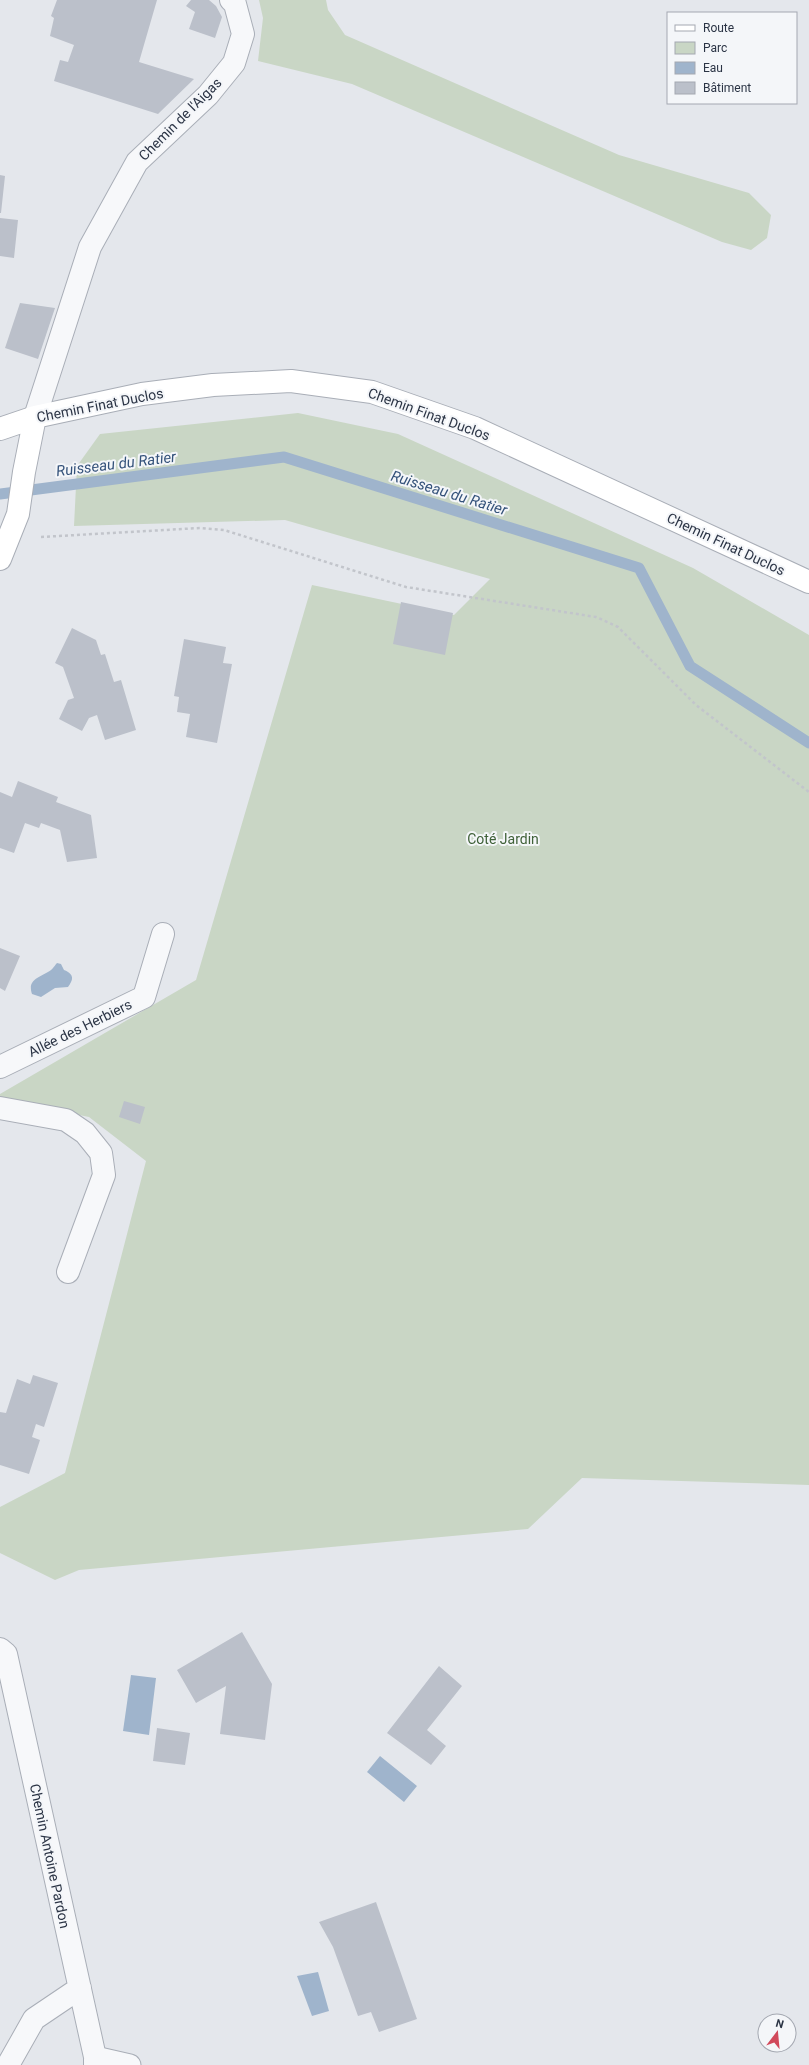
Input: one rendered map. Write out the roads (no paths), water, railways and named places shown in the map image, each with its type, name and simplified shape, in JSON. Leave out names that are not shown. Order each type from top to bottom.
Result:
[{"type":"main road","name":"Chemin Finat Duclos","points":[[0,428],[35,417],[142,394],[213,385],[291,381],[372,392],[475,428],[809,582]]},
{"type":"main road","points":[[0,559],[10,538],[18,514],[24,472],[35,417]]},
{"type":"street","name":"Chemin de l'Aigas","points":[[35,417],[90,247],[137,162],[208,95],[234,63],[243,34],[235,4],[231,0]]},
{"type":"street","name":"Allée des Herbiers","points":[[0,1066],[144,997],[163,934]]},
{"type":"street","points":[[0,1108],[66,1120],[86,1133],[101,1153],[104,1175],[68,1272]]},
{"type":"street","name":"Chemin Antoine Pardon","points":[[0,1649],[6,1654],[95,2061]]},
{"type":"street","points":[[8,2065],[34,2019],[80,1988]]},
{"type":"lane","points":[[95,2061],[130,2065]]},
{"type":"water","points":[[57,963],[61,964],[64,970],[70,973],[72,977],[68,987],[55,988],[41,997],[32,994],[31,988],[34,981],[50,971]]},
{"type":"water","points":[[131,1675],[156,1678],[149,1735],[123,1731]]},
{"type":"water","points":[[380,1756],[417,1786],[404,1802],[367,1772]]},
{"type":"water","points":[[318,1972],[329,2011],[312,2016],[297,1976]]},
{"type":"waterway","name":"Ruisseau du Ratier","points":[[0,494],[284,457],[639,568],[690,666],[809,743]]},
{"type":"park label","name":"Coté Jardin","points":[[503,839]]}]
